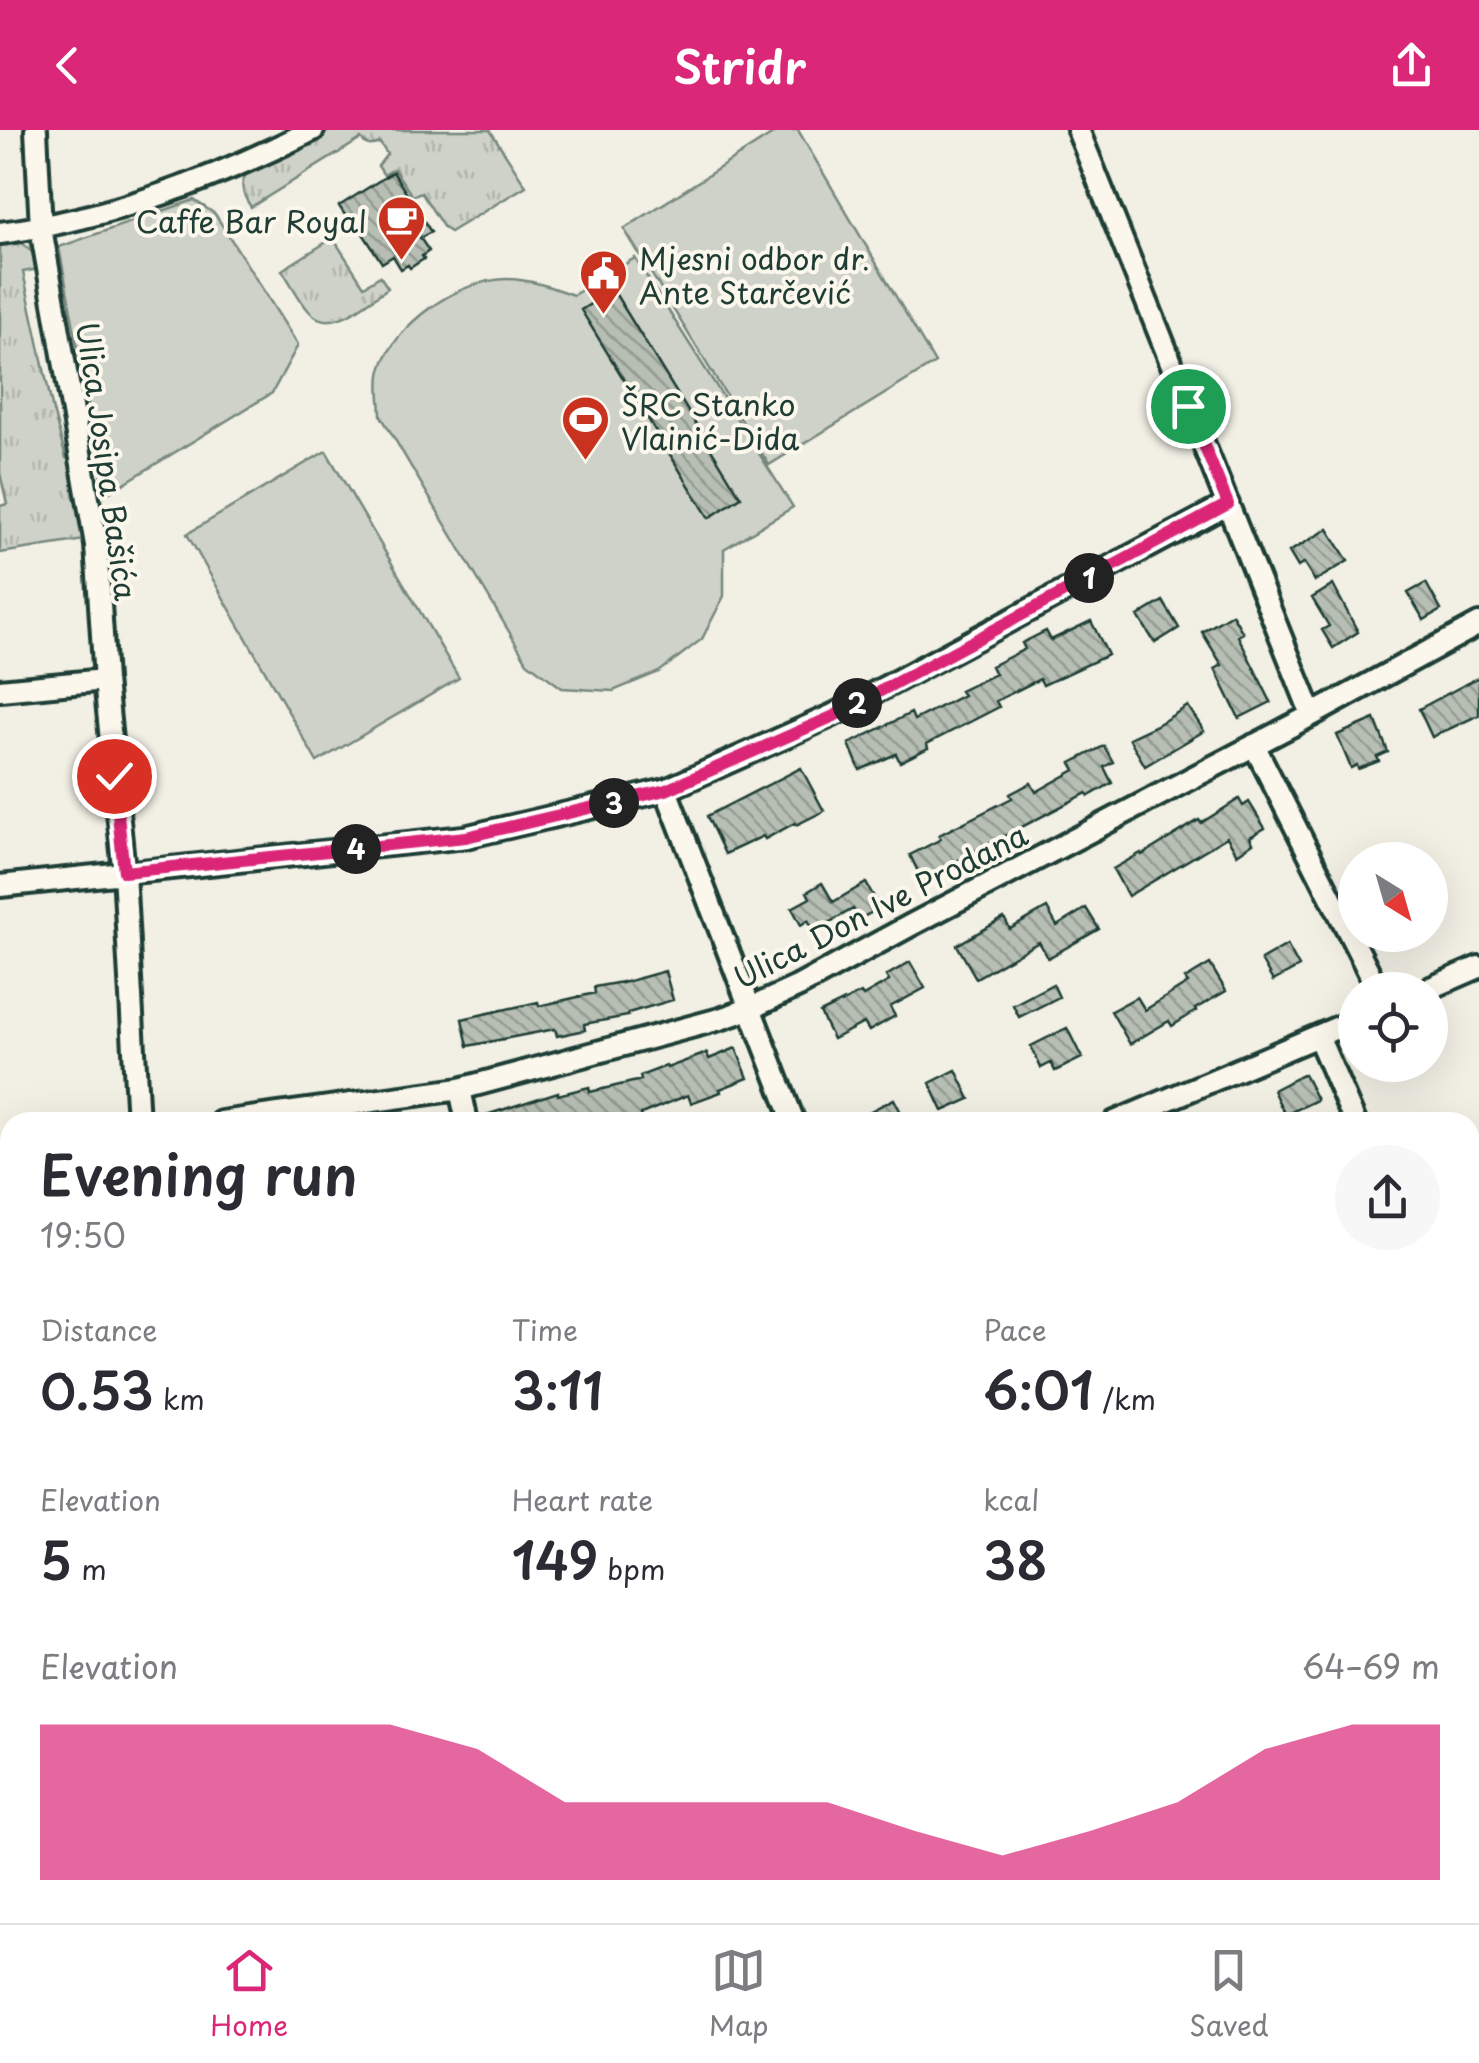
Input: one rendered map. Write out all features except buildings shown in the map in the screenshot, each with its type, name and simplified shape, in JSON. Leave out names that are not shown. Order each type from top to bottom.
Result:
[{"type":"street","name":"Ulica Josipa Bašića","points":[[36,130],[41,228],[96,545],[124,872],[137,1112]]},
{"type":"street","points":[[0,233],[89,218],[135,204],[222,172],[313,130]]},
{"type":"street","points":[[1078,130],[1312,715]]},
{"type":"street","points":[[0,886],[466,837],[666,790],[834,716],[1228,504]]},
{"type":"street","name":"Ulica Don Ive Prodana","points":[[296,1112],[460,1090],[749,1009],[800,986],[1479,624]]},
{"type":"street","points":[[0,690],[105,680]]},
{"type":"street","points":[[1254,745],[1369,972]]},
{"type":"street","points":[[666,790],[790,1112]]},
{"type":"street","points":[[1448,980],[1479,967]]},
{"type":"street","points":[[1157,1112],[1338,1027]]},
{"type":"street","points":[[1318,1036],[1351,1112]]},
{"type":"street","points":[[460,1090],[465,1112]]},
{"type":"green space","points":[[331,130],[490,130],[526,186],[450,232],[421,192],[412,196],[394,169],[384,175],[378,166],[387,154],[380,143],[369,145],[361,139],[251,207],[242,187],[252,167]]},
{"type":"green space","points":[[779,130],[798,130],[935,363],[769,465],[624,229]]},
{"type":"green space","points":[[194,200],[215,214],[298,345],[272,393],[105,495],[59,247]]},
{"type":"green space","points":[[333,238],[364,286],[380,276],[388,288],[349,314],[328,320],[309,311],[282,270]]},
{"type":"green space","points":[[22,243],[33,254],[38,269],[23,272],[66,458],[76,456],[91,539],[0,553],[0,506],[7,504],[0,473],[0,245]]},
{"type":"green space","name":"ŠRC Stanko Vlainić-Dida","points":[[635,258],[793,507],[724,549],[724,596],[702,639],[659,672],[613,691],[562,688],[527,662],[381,416],[380,375],[388,353],[414,321],[468,287],[515,279],[573,295]]},
{"type":"green space","points":[[326,451],[459,678],[317,762],[187,534]]},
{"type":"place","name":"Caffe Bar Royal","points":[[402,262]]},
{"type":"place","name":"Mjesni odbor dr. Ante Starčević","points":[[604,316]]},
{"type":"place","name":"ŠRC Stanko Vlainić-Dida","points":[[586,462]]},
{"type":"route","points":[[114,776],[124,872],[466,837],[666,790],[834,716],[1228,504],[1188,406]]}]
